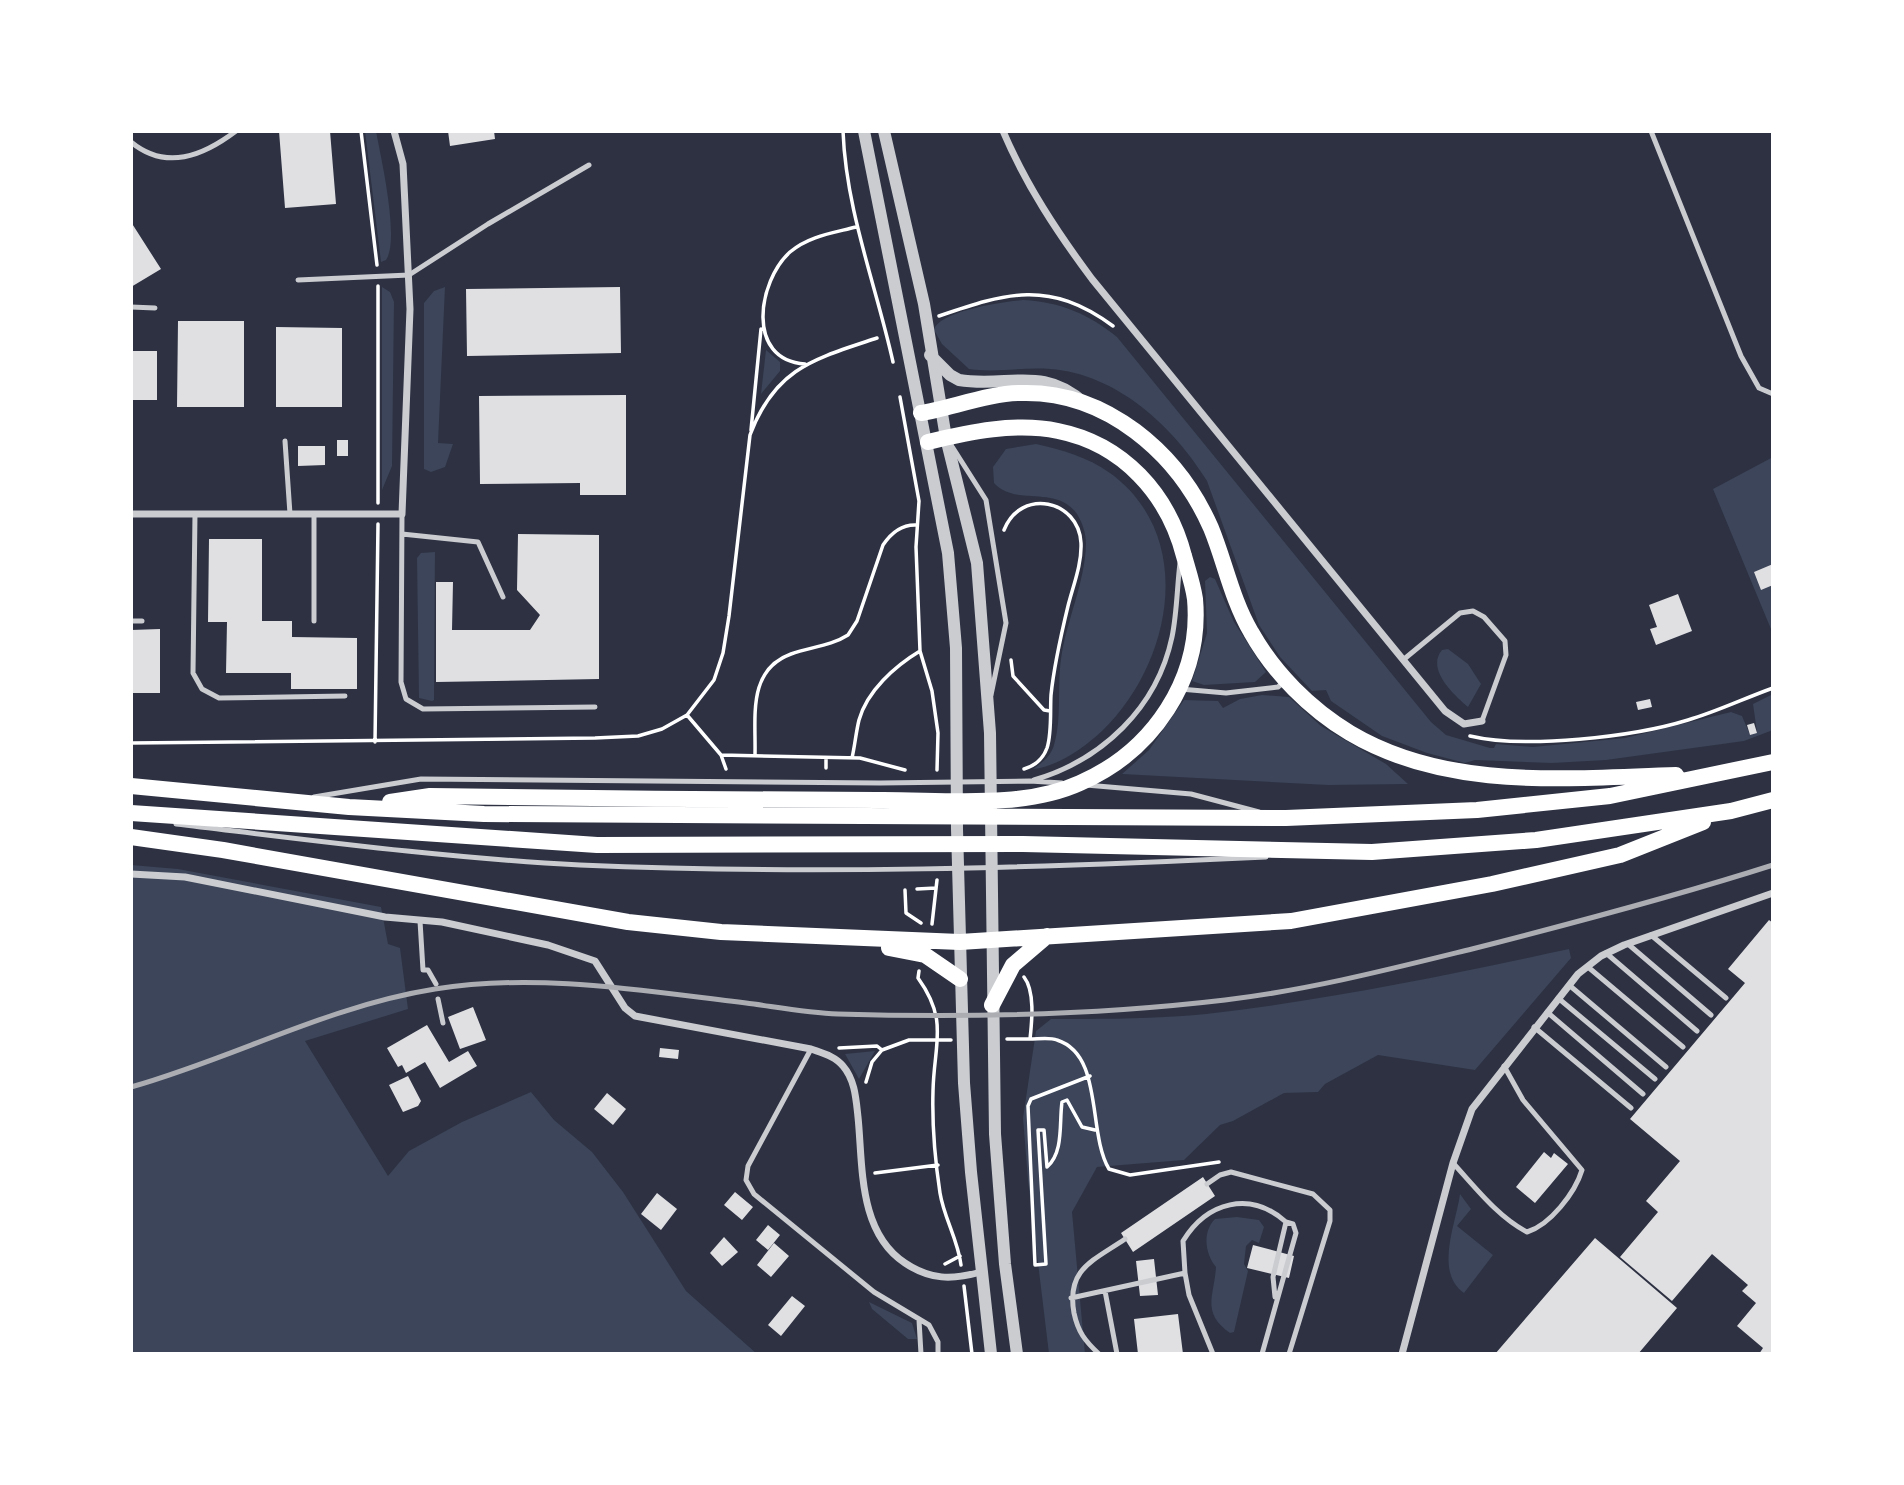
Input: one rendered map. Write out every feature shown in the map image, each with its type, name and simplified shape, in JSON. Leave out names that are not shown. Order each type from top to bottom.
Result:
[{"type":"main road","points":[[921,413],[1019,393],[1060,397],[1085,403],[1134,429],[1164,456],[1191,492],[1210,527],[1249,630],[1286,680],[1311,704],[1350,733],[1411,761],[1443,769],[1516,778],[1717,774]]},
{"type":"main road","points":[[349,807],[430,796],[734,800],[1020,799],[1077,785],[1105,771],[1139,745],[1165,715],[1179,689],[1191,657],[1195,633],[1195,597],[1182,545],[1168,511],[1153,489],[1123,460],[1096,444],[1059,431],[1015,428],[928,442]]},
{"type":"main road","points":[[131,786],[349,807],[567,816],[1286,818],[1476,810],[1610,796],[1773,762]]},
{"type":"main road","points":[[131,813],[597,845],[1023,845],[1371,852],[1536,840],[1731,811],[1773,800]]},
{"type":"main road","points":[[131,837],[223,850],[563,912],[721,932],[835,938],[928,949],[960,942],[1291,921],[1492,884],[1620,855],[1731,811]]},
{"type":"main road","points":[[992,1005],[1013,965],[1047,936]]},
{"type":"main road","points":[[928,949],[960,979]]},
{"type":"street","points":[[131,514],[402,514],[410,309],[403,164],[394,131]]},
{"type":"street","points":[[864,131],[948,553],[956,648],[964,1083],[991,1354]]},
{"type":"street","points":[[884,131],[923,304],[946,438],[977,563],[990,733],[994,1081],[1005,1264],[1017,1354]]},
{"type":"street","points":[[1003,131],[1019,169],[1071,250],[1403,660],[1457,722],[1464,724],[1482,721]]},
{"type":"street","points":[[930,355],[959,380],[1032,379],[1070,390],[1085,403]]},
{"type":"street","points":[[131,874],[186,877],[385,917],[500,934],[582,955],[595,961],[625,1008],[645,1020],[811,1048],[830,1055],[843,1065],[856,1095],[866,1201],[881,1239],[893,1255],[920,1272],[934,1277],[963,1277],[981,1272]]},
{"type":"street","points":[[1402,1354],[1453,1164],[1472,1109],[1546,1012],[1569,985],[1606,953],[1773,893]]},
{"type":"lane","points":[[131,142],[156,157],[175,159],[197,155],[236,131]]},
{"type":"lane","points":[[1650,131],[1741,356],[1759,388],[1773,394]]},
{"type":"lane","points":[[298,280],[409,275],[488,223],[589,165]]},
{"type":"lane","points":[[131,307],[155,308]]},
{"type":"lane","points":[[946,438],[986,500],[1006,623],[1000,663],[988,705]]},
{"type":"lane","points":[[285,441],[290,514]]},
{"type":"lane","points":[[195,514],[193,673],[202,690],[219,698],[345,696]]},
{"type":"lane","points":[[314,514],[314,621]]},
{"type":"lane","points":[[402,514],[401,682],[406,699],[422,709],[595,707]]},
{"type":"lane","points":[[402,534],[478,542],[503,597]]},
{"type":"lane","points":[[1030,781],[1070,768],[1103,747],[1120,733],[1143,705],[1162,670],[1172,637],[1182,545]]},
{"type":"lane","points":[[1403,660],[1460,613],[1473,611],[1484,617],[1505,641],[1506,655],[1482,721]]},
{"type":"lane","points":[[131,621],[142,621]]},
{"type":"lane","points":[[1179,689],[1226,693],[1278,687],[1286,680]]},
{"type":"lane","points":[[285,802],[421,779],[880,783],[1030,781],[1191,794],[1286,818]]},
{"type":"lane","points":[[131,818],[394,850],[580,865],[869,871],[1120,864],[1371,852]]},
{"type":"lane","points":[[420,921],[423,970],[428,970],[436,984]]},
{"type":"lane","points":[[1651,935],[1726,998]]},
{"type":"lane","points":[[1628,944],[1711,1015]]},
{"type":"lane","points":[[1606,953],[1698,1031]]},
{"type":"lane","points":[[1588,967],[1683,1047]]},
{"type":"lane","points":[[1569,985],[1666,1066]]},
{"type":"lane","points":[[1558,998],[1655,1079]]},
{"type":"lane","points":[[438,999],[443,1023]]},
{"type":"lane","points":[[1546,1012],[1643,1094]]},
{"type":"lane","points":[[1534,1027],[1631,1108]]},
{"type":"lane","points":[[811,1048],[748,1166],[746,1180],[754,1194],[824,1253],[892,1306],[919,1320],[934,1332],[938,1354]]},
{"type":"lane","points":[[1453,1164],[1496,1208],[1527,1232],[1541,1227],[1578,1184],[1582,1170],[1523,1100],[1504,1066]]},
{"type":"lane","points":[[1207,1184],[1220,1174],[1231,1172],[1313,1194],[1328,1206],[1330,1221],[1289,1354]]},
{"type":"lane","points":[[1213,1354],[1189,1295],[1183,1241],[1197,1222],[1216,1208],[1237,1203],[1256,1204],[1270,1209],[1286,1222],[1293,1224],[1296,1233],[1285,1280],[1275,1297],[1262,1354]]},
{"type":"lane","points":[[1275,1297],[1272,1277],[1286,1222]]},
{"type":"lane","points":[[1099,1354],[1077,1331],[1071,1298],[1074,1279],[1087,1265],[1125,1239]]},
{"type":"lane","points":[[1071,1298],[1185,1273]]},
{"type":"lane","points":[[1105,1291],[1116,1354]]},
{"type":"lane","points":[[919,1320],[921,1354]]},
{"type":"path","points":[[361,131],[378,276],[375,742]]},
{"type":"path","points":[[843,131],[856,227],[865,264],[879,298],[894,366]]},
{"type":"path","points":[[131,743],[375,742],[638,736],[662,729],[687,715],[705,695],[723,653],[761,327],[771,279],[786,256],[815,237],[856,227]]},
{"type":"path","points":[[930,319],[1012,294],[1035,294],[1075,304],[1102,318],[1118,331]]},
{"type":"path","points":[[761,327],[775,350],[790,360],[805,364]]},
{"type":"path","points":[[750,435],[760,410],[775,388],[805,364],[877,338]]},
{"type":"path","points":[[899,393],[919,500],[917,525],[920,652],[932,691],[938,733],[937,775]]},
{"type":"path","points":[[1002,536],[1016,510],[1034,503],[1063,510],[1079,532],[1080,560],[1055,664],[1048,740],[1044,754],[1031,766],[1013,771]]},
{"type":"path","points":[[755,755],[756,690],[765,673],[789,654],[848,635],[857,621],[883,545],[891,534],[901,528],[917,525]]},
{"type":"path","points":[[852,758],[860,717],[871,695],[905,660],[920,652]]},
{"type":"path","points":[[1013,676],[1044,710],[1050,711]]},
{"type":"path","points":[[1462,734],[1497,740],[1547,740],[1642,731],[1688,720],[1773,688]]},
{"type":"path","points":[[687,715],[721,755],[726,769]]},
{"type":"path","points":[[721,755],[852,758],[908,771]]},
{"type":"path","points":[[826,758],[826,768]]},
{"type":"path","points":[[937,873],[928,949],[918,978],[933,1000],[939,1028],[934,1084],[938,1164],[944,1209],[960,1256],[972,1354]]},
{"type":"path","points":[[917,889],[937,887]]},
{"type":"path","points":[[1004,1039],[1030,1039]]},
{"type":"path","points":[[866,1085],[872,1062],[882,1050],[909,1040],[953,1040]]},
{"type":"path","points":[[830,1055],[837,1048],[877,1046],[882,1050]]},
{"type":"path","points":[[1090,1076],[1031,1099],[1028,1106],[1035,1265],[1046,1264],[1038,1130],[1044,1130],[1047,1167],[1055,1158],[1062,1102],[1066,1100],[1070,1103],[1083,1127],[1095,1130]]},
{"type":"path","points":[[874,1160],[877,1185]]},
{"type":"path","points":[[875,1173],[938,1164]]},
{"type":"path","points":[[938,1265],[960,1256]]},
{"type":"shaded area","points":[[365,131],[376,131],[388,198],[390,250],[386,260],[381,262]]},
{"type":"shaded area","points":[[382,287],[390,292],[394,302],[392,466],[382,490]]},
{"type":"shaded area","points":[[445,287],[438,443],[453,444],[445,467],[431,472],[424,469],[424,303],[434,291]]},
{"type":"shaded area","points":[[1024,300],[1050,303],[1074,311],[1117,337],[1431,722],[1446,735],[1490,748],[1494,748],[1496,744],[1533,747],[1625,738],[1731,712],[1742,716],[1750,735],[1757,732],[1753,704],[1773,694],[1773,730],[1744,741],[1606,760],[1552,763],[1475,760],[1465,763],[1427,753],[1382,736],[1331,701],[1326,690],[1312,691],[1280,657],[1259,625],[1207,481],[1178,441],[1160,423],[1120,392],[1075,373],[1050,369],[969,369],[942,344],[934,330],[938,323],[959,312]]},
{"type":"shaded area","points":[[766,350],[780,362],[780,371],[761,394]]},
{"type":"shaded area","points":[[1036,444],[1084,458],[1110,473],[1138,500],[1156,531],[1164,565],[1165,601],[1158,637],[1145,672],[1126,704],[1102,731],[1079,750],[1052,764],[1033,769],[1051,753],[1054,745],[1059,714],[1061,659],[1082,573],[1086,544],[1081,521],[1068,505],[1047,497],[1013,494],[994,483],[993,467],[1006,449]]},
{"type":"shaded area","points":[[1773,457],[1773,634],[1713,489]]},
{"type":"shaded area","points":[[435,552],[432,701],[419,698],[417,558],[421,553]]},
{"type":"shaded area","points":[[1210,577],[1215,579],[1234,622],[1266,672],[1255,682],[1204,685],[1192,681],[1207,633],[1205,581]]},
{"type":"shaded area","points":[[1448,649],[1468,664],[1481,684],[1468,707],[1443,681],[1439,673],[1438,657],[1442,650]]},
{"type":"shaded area","points":[[1262,695],[1289,697],[1321,726],[1386,764],[1408,784],[1328,785],[1122,774],[1149,750],[1184,700],[1218,701],[1223,708],[1240,699]]},
{"type":"shaded area","points":[[131,865],[178,869],[381,907],[388,944],[400,948],[408,1009],[305,1041],[388,1176],[409,1151],[462,1122],[531,1092],[554,1120],[592,1152],[623,1192],[686,1291],[757,1354],[131,1354]]},
{"type":"shaded area","points":[[1569,949],[1571,958],[1475,1070],[1378,1055],[1325,1084],[1318,1092],[1284,1093],[1233,1121],[1220,1125],[1184,1160],[1097,1167],[1072,1212],[1085,1354],[1049,1354],[1023,1118],[1036,1031],[1051,1019],[1167,1017],[1297,1002]]},
{"type":"shaded area","points":[[875,1051],[859,1079],[845,1054]]},
{"type":"shaded area","points":[[1460,1194],[1471,1209],[1457,1226],[1493,1255],[1464,1293],[1455,1284],[1448,1260]]},
{"type":"shaded area","points":[[1237,1217],[1259,1220],[1264,1227],[1259,1243],[1252,1240],[1246,1246],[1244,1264],[1248,1271],[1234,1332],[1230,1333],[1215,1318],[1212,1311],[1216,1267],[1206,1243],[1208,1230],[1215,1219]]},
{"type":"shaded area","points":[[869,1302],[912,1323],[917,1339],[908,1339],[872,1309]]},
{"type":"building","points":[[279,131],[330,131],[336,204],[285,208]]},
{"type":"building","points":[[448,131],[494,131],[495,139],[450,146]]},
{"type":"building","points":[[131,222],[161,269],[131,287]]},
{"type":"building","points":[[620,287],[621,353],[467,356],[466,289]]},
{"type":"building","points":[[178,321],[244,321],[244,407],[177,407]]},
{"type":"building","points":[[276,327],[342,328],[342,407],[276,407]]},
{"type":"building","points":[[131,351],[157,351],[157,400],[131,400]]},
{"type":"building","points":[[626,395],[626,495],[580,495],[580,483],[480,484],[479,396]]},
{"type":"building","points":[[337,440],[348,440],[348,456],[337,456]]},
{"type":"building","points":[[298,446],[325,446],[325,465],[298,466]]},
{"type":"building","points":[[518,534],[599,535],[599,679],[436,682],[436,582],[453,582],[452,630],[530,630],[540,615],[517,590]]},
{"type":"building","points":[[209,539],[262,539],[262,621],[292,621],[292,637],[357,638],[357,689],[291,689],[291,673],[226,673],[227,622],[208,622]]},
{"type":"building","points":[[1773,564],[1773,585],[1761,590],[1754,572]]},
{"type":"building","points":[[1678,594],[1692,631],[1656,645],[1650,629],[1657,627],[1649,605]]},
{"type":"building","points":[[160,629],[160,693],[131,693],[131,630]]},
{"type":"building","points":[[1650,699],[1652,707],[1638,710],[1636,702]]},
{"type":"building","points":[[1754,723],[1757,733],[1750,735],[1747,725]]},
{"type":"building","points":[[1769,920],[1773,923],[1773,1354],[1759,1354],[1763,1348],[1737,1326],[1756,1303],[1742,1291],[1748,1285],[1712,1254],[1672,1301],[1620,1257],[1658,1212],[1646,1201],[1680,1161],[1630,1119],[1745,983],[1728,969]]},
{"type":"building","points":[[473,1007],[486,1040],[460,1049],[448,1017]]},
{"type":"building","points":[[427,1025],[449,1062],[468,1051],[477,1066],[440,1088],[425,1062],[406,1073],[402,1065],[398,1067],[387,1048]]},
{"type":"building","points":[[660,1048],[679,1050],[678,1059],[659,1057]]},
{"type":"building","points":[[408,1076],[421,1101],[418,1106],[403,1112],[389,1085]]},
{"type":"building","points":[[607,1093],[626,1109],[613,1125],[594,1109]]},
{"type":"building","points":[[1544,1152],[1551,1158],[1554,1153],[1568,1164],[1535,1203],[1516,1187]]},
{"type":"building","points":[[1203,1177],[1215,1196],[1133,1252],[1121,1233]]},
{"type":"building","points":[[735,1192],[753,1207],[742,1220],[724,1205]]},
{"type":"building","points":[[657,1193],[677,1209],[661,1230],[641,1214]]},
{"type":"building","points":[[768,1225],[780,1235],[768,1250],[756,1240]]},
{"type":"building","points":[[724,1237],[738,1252],[722,1266],[710,1253]]},
{"type":"building","points":[[1595,1238],[1677,1308],[1638,1354],[1495,1354]]},
{"type":"building","points":[[774,1243],[789,1256],[771,1277],[757,1265]]},
{"type":"building","points":[[1253,1245],[1294,1256],[1289,1278],[1247,1268]]},
{"type":"building","points":[[1154,1259],[1158,1295],[1140,1296],[1136,1261]]},
{"type":"building","points":[[792,1296],[805,1306],[781,1336],[768,1325]]},
{"type":"building","points":[[1178,1314],[1183,1354],[1138,1354],[1134,1319]]},
{"type":"railway","points":[[131,1087],[357,1007],[435,989],[475,984],[515,982],[595,986],[817,1013],[886,1015],[1080,1012],[1256,996],[1350,978],[1472,949],[1773,865]]}]
